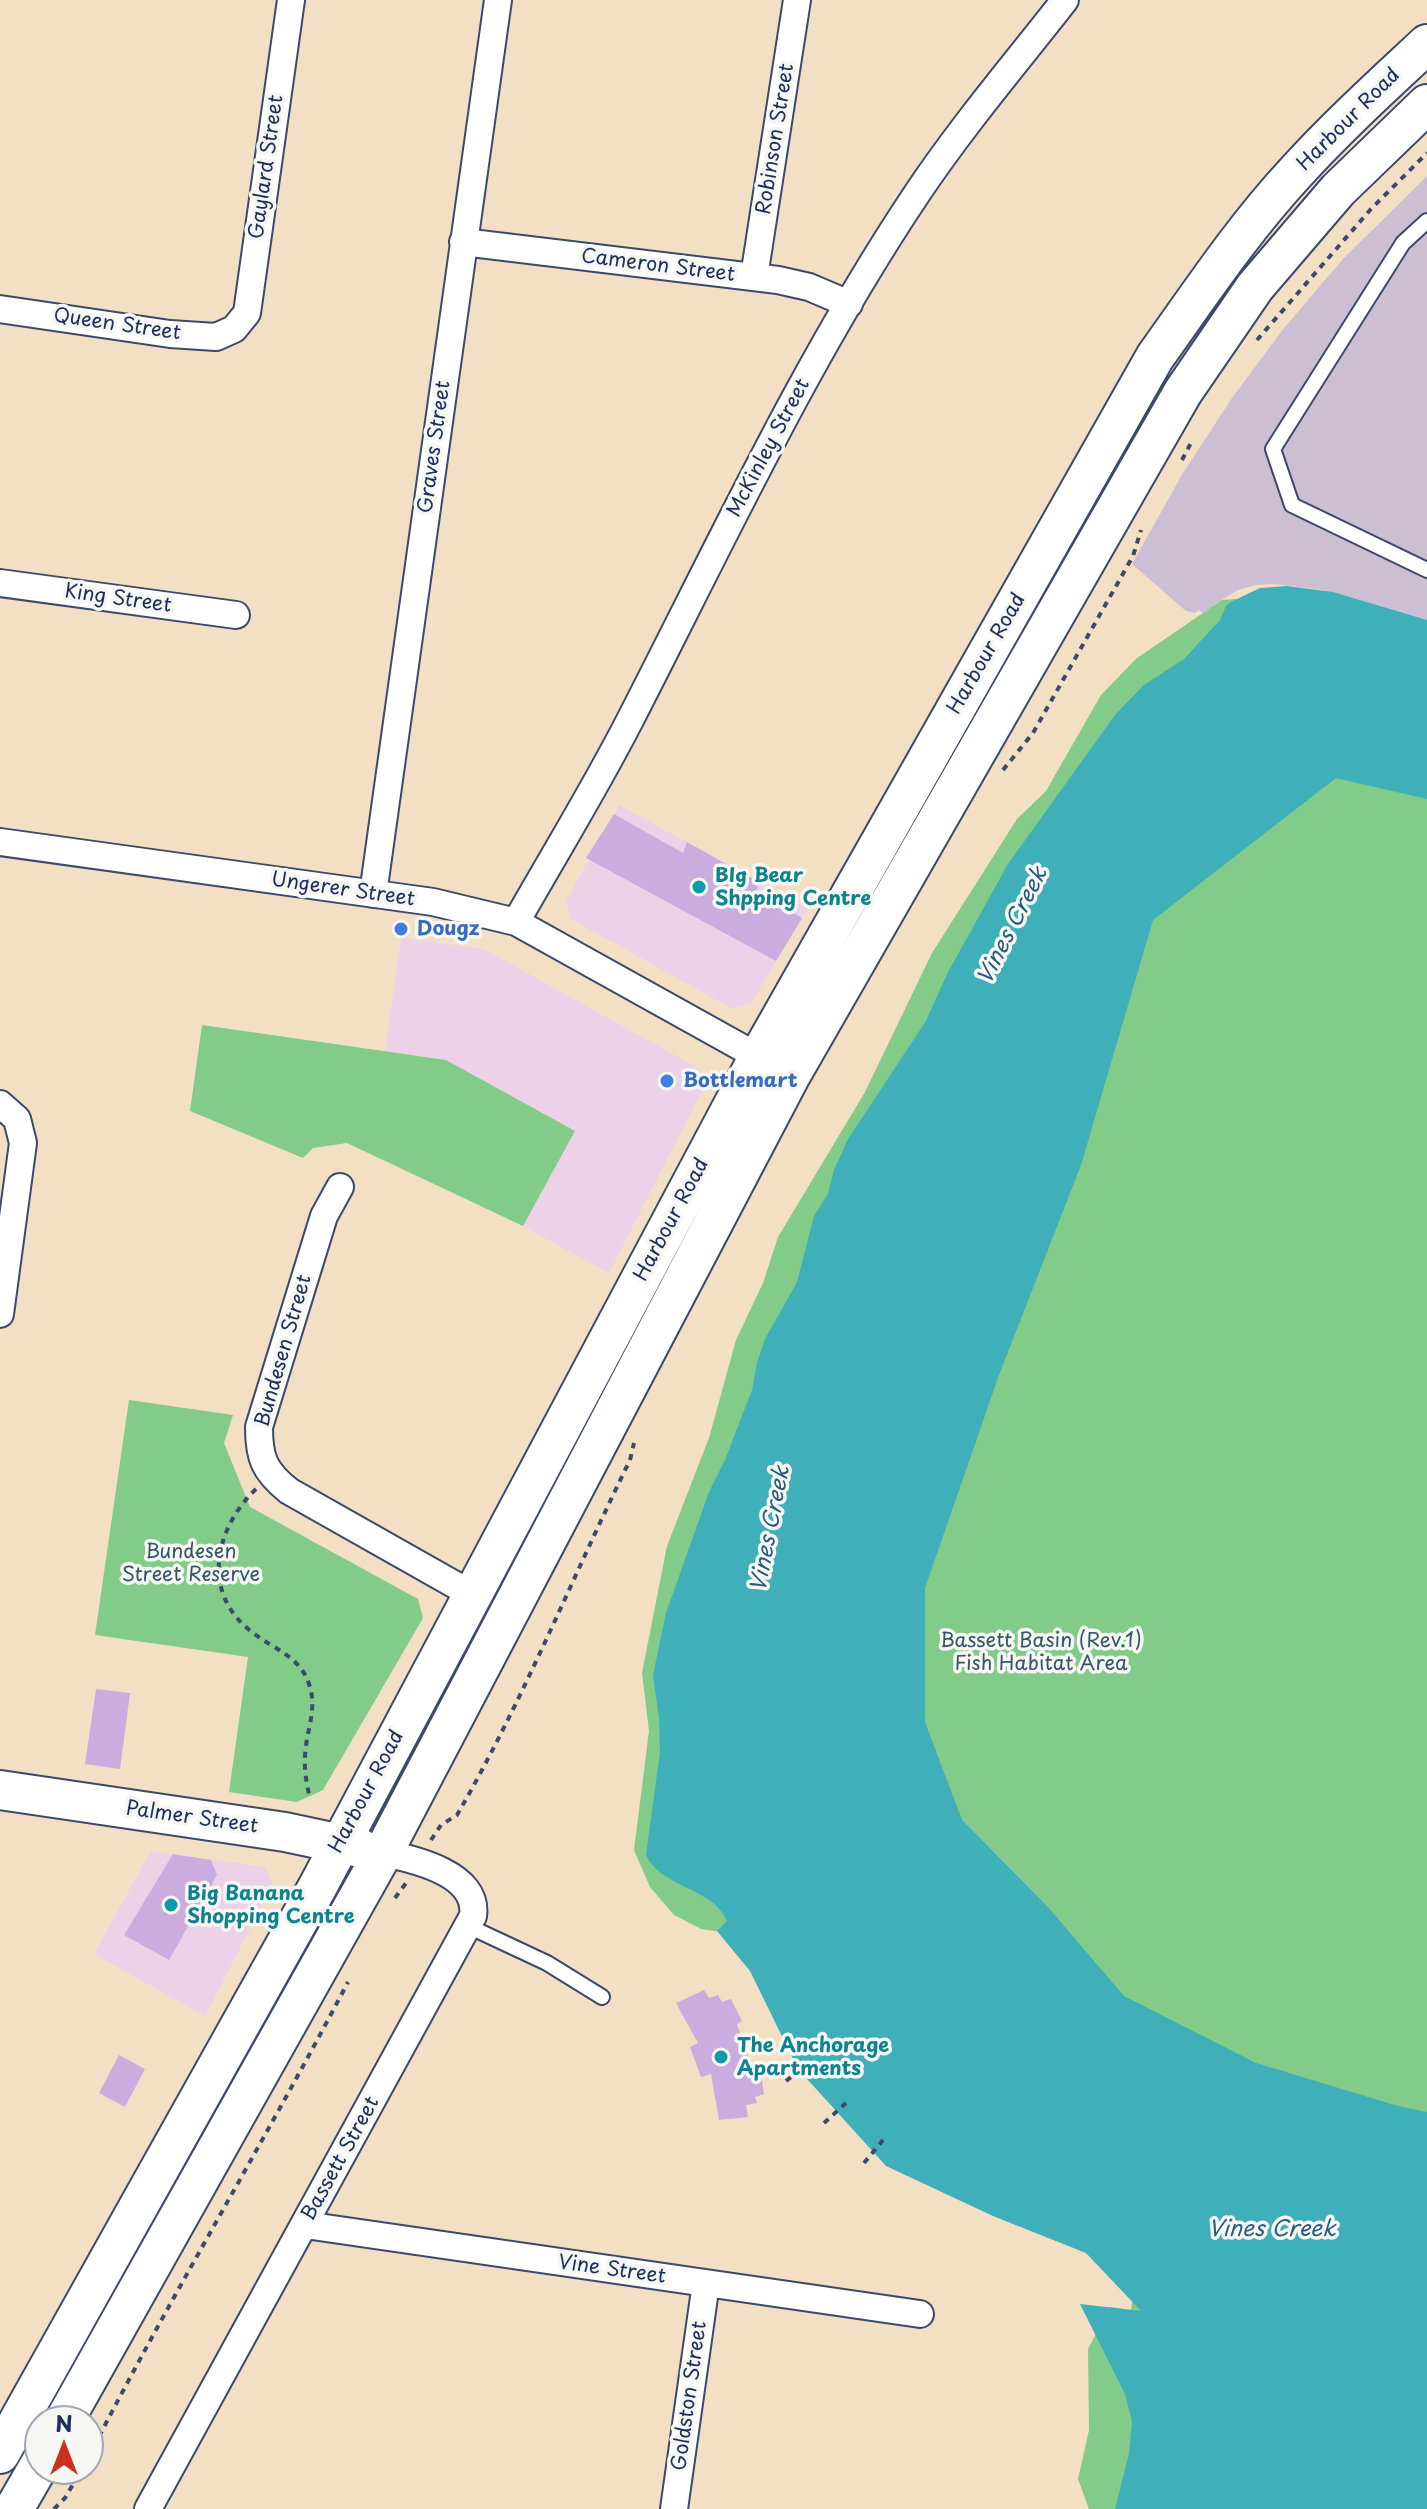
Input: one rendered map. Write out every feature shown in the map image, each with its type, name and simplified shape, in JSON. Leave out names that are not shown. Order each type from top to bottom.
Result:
[{"type":"main road","name":"Harbour Road","points":[[73,2405],[383,1853],[775,1066],[1155,357],[1230,252],[1294,174],[1427,44]]},
{"type":"main road","name":"Harbour Road","points":[[0,2454],[473,1595],[775,1066],[1183,392],[1255,287],[1338,190],[1427,104]]},
{"type":"main road","name":"Palmer Street","points":[[0,1790],[285,1832],[383,1853]]},
{"type":"main road","points":[[14,2509],[28,2485]]},
{"type":"street","name":"Gaylard Street","points":[[234,329],[247,313],[291,0]]},
{"type":"street","name":"Graves Street","points":[[373,894],[498,0]]},
{"type":"street","name":"Robinson Street","points":[[754,277],[797,0]]},
{"type":"street","name":"McKinley Street","points":[[516,922],[627,726],[791,403],[849,304],[917,193],[981,104],[1065,0]]},
{"type":"street","name":"Cameron Street","points":[[463,242],[754,277],[809,287],[849,304]]},
{"type":"street","name":"Queen Street","points":[[0,309],[170,334],[216,337],[234,329]]},
{"type":"street","name":"King Street","points":[[0,583],[236,615]]},
{"type":"street","name":"Ungerer Street","points":[[0,842],[433,902],[516,922],[775,1066]]},
{"type":"street","points":[[0,1314],[23,1143],[8,1112]]},
{"type":"street","name":"Bundesen Street","points":[[272,1477],[259,1449],[259,1427],[324,1216],[340,1187]]},
{"type":"street","points":[[272,1477],[289,1491],[473,1595]]},
{"type":"street","points":[[383,1853],[419,1861],[463,1884],[475,1904],[468,1926]]},
{"type":"street","name":"Bassett Street","points":[[148,2509],[468,1926]]},
{"type":"street","name":"Vine Street","points":[[305,2225],[920,2314]]},
{"type":"street","name":"Goldston Street","points":[[674,2509],[706,2283]]},
{"type":"lane","points":[[1427,221],[1403,243],[1273,449],[1292,505],[1427,570]]},
{"type":"lane","points":[[468,1926],[547,1963],[602,1997]]},
{"type":"path","points":[[1250,347],[1371,209],[1427,153]]},
{"type":"path","points":[[1179,463],[1191,445],[1195,432]]},
{"type":"path","points":[[997,777],[1033,733],[1133,556],[1142,528]]},
{"type":"path","points":[[431,1840],[441,1825],[460,1810],[523,1690],[630,1460],[637,1432]]},
{"type":"path","points":[[272,1477],[232,1514],[221,1546],[219,1578],[236,1616],[249,1630],[293,1658],[309,1684],[313,1715],[305,1756],[310,1799]]},
{"type":"path","points":[[390,1905],[410,1879]]},
{"type":"path","points":[[104,2426],[138,2359],[265,2137],[353,1972]]},
{"type":"path","points":[[786,2081],[810,2063]]},
{"type":"path","points":[[824,2123],[846,2103]]},
{"type":"path","points":[[864,2163],[883,2140]]},
{"type":"path","points":[[54,2509],[73,2485]]},
{"type":"shaded area","points":[[1427,176],[1427,622],[1322,590],[1276,584],[1238,590],[1215,604],[1209,618],[1199,610],[1195,613],[1186,611],[1132,564],[1183,473],[1232,398],[1284,328],[1343,259]]},
{"type":"shaded area","points":[[619,805],[808,909],[751,1003],[731,1008],[571,919],[566,901]]},
{"type":"shaded area","points":[[401,938],[484,949],[698,1068],[704,1087],[609,1273],[523,1226],[575,1131],[446,1060],[385,1051]]},
{"type":"shaded area","points":[[151,1851],[265,1867],[273,1884],[205,2016],[94,1954]]},
{"type":"green space","name":"Bassett Basin (Rev.1) Fish Habitat Area","points":[[1276,596],[1427,623],[1427,2509],[1089,2509],[1078,2479],[1089,2430],[1088,2349],[1110,2307],[1131,2310],[1144,2216],[782,1940],[701,1929],[674,1915],[650,1887],[634,1850],[649,1731],[642,1673],[667,1546],[709,1438],[736,1340],[763,1283],[778,1237],[865,1092],[932,953],[1017,819],[1046,791],[1101,695],[1137,658],[1222,600]]},
{"type":"green space","points":[[202,1025],[446,1060],[575,1131],[523,1226],[347,1143],[313,1148],[303,1158],[190,1111]]},
{"type":"green space","name":"Bundesen Street Reserve","points":[[129,1400],[233,1415],[224,1443],[250,1507],[418,1599],[423,1618],[323,1790],[297,1802],[229,1792],[248,1657],[95,1635]]},
{"type":"water","name":"Vines Creek","points":[[1287,586],[1333,592],[1427,620],[1427,799],[1336,778],[1153,920],[1081,1165],[999,1375],[925,1588],[925,1722],[962,1820],[1047,1906],[1124,1996],[1256,2063],[1427,2112],[1427,2509],[1115,2509],[1129,2454],[1132,2421],[1125,2394],[1080,2304],[1141,2311],[1086,2253],[993,2216],[886,2166],[798,2069],[750,1971],[717,1931],[727,1921],[720,1910],[699,1894],[663,1875],[646,1855],[660,1752],[653,1675],[666,1613],[709,1492],[752,1390],[765,1339],[797,1282],[814,1216],[828,1194],[834,1170],[848,1139],[926,1021],[947,974],[1008,864],[1115,715],[1144,685],[1184,659],[1220,620],[1231,602],[1260,588]]},
{"type":"building","name":"BIg Bear Shpping Centre","points":[[614,814],[683,853],[687,842],[760,883],[756,891],[802,918],[776,961],[586,858]]},
{"type":"building","points":[[96,1689],[130,1693],[120,1769],[85,1764]]},
{"type":"building","name":"Big Banana Shopping Centre","points":[[173,1854],[211,1860],[217,1875],[169,1960],[124,1935]]},
{"type":"building","name":"The Anchorage Apartments","points":[[704,1990],[709,1998],[718,1995],[722,2002],[731,1999],[742,2021],[737,2024],[752,2069],[760,2068],[764,2094],[755,2097],[757,2103],[746,2105],[748,2117],[719,2120],[711,2074],[701,2077],[690,2047],[698,2043],[676,2003]]},
{"type":"building","points":[[119,2055],[145,2069],[125,2107],[99,2093]]},
{"type":"place","name":"BIg Bear Shpping Centre","points":[[699,887]]},
{"type":"place","name":"Dougz","points":[[401,929]]},
{"type":"place","name":"Bottlemart","points":[[667,1081]]},
{"type":"place","name":"Big Banana Shopping Centre","points":[[171,1905]]},
{"type":"place","name":"The Anchorage Apartments","points":[[721,2057]]}]
